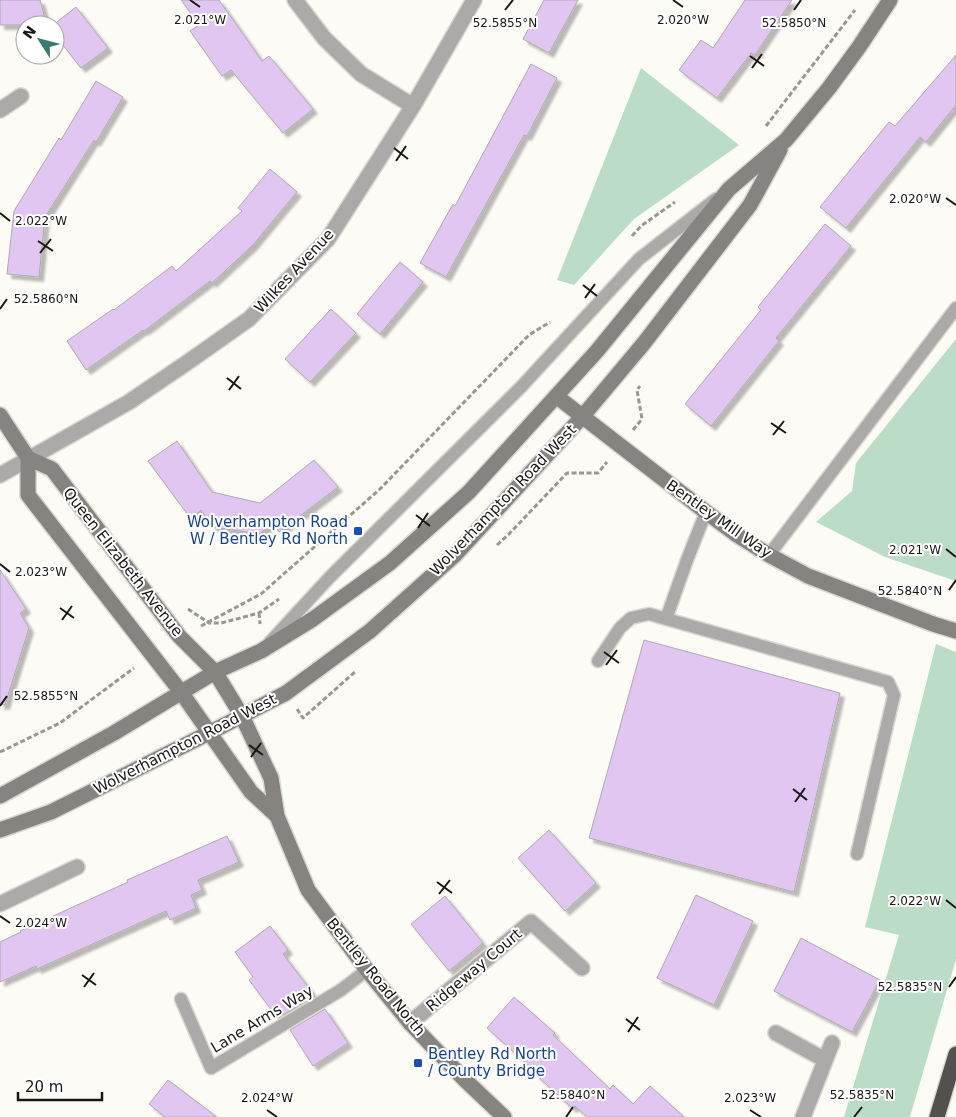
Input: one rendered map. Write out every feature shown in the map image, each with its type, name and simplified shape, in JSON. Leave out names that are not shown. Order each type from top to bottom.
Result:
[{"type":"highway","points":[[937,1117],[956,1054]]},
{"type":"main road","name":"Wolverhampton Road West","points":[[0,796],[114,733],[215,672],[261,651],[313,619],[390,563],[469,492],[597,351],[729,189],[786,140],[859,48],[890,0]]},
{"type":"main road","name":"Wolverhampton Road West","points":[[0,830],[51,812],[286,693],[370,631],[455,555],[582,417],[644,344],[750,205],[786,140]]},
{"type":"main road","name":"Bentley Mill Way","points":[[556,396],[706,512],[769,556],[816,579],[956,631]]},
{"type":"main road","points":[[0,415],[28,458],[28,495],[181,692]]},
{"type":"main road","name":"Queen Elizabeth Avenue","points":[[28,458],[52,469],[179,636],[215,672],[242,716]]},
{"type":"main road","name":"Bentley Road North","points":[[181,692],[251,792],[277,816]]},
{"type":"main road","name":"Bentley Road North","points":[[242,716],[271,778],[277,816],[308,890],[367,970],[410,1023],[504,1117]]},
{"type":"street","points":[[295,0],[324,38],[361,74],[413,106]]},
{"type":"street","name":"Wilkes Avenue","points":[[0,475],[129,402],[249,319],[328,239],[413,106],[474,0]]},
{"type":"street","points":[[0,110],[21,96]]},
{"type":"street","points":[[0,904],[77,867]]},
{"type":"street","name":"Ridgeway Court","points":[[410,1023],[531,922],[582,968]]},
{"type":"street","points":[[776,1033],[826,1060]]},
{"type":"street","points":[[804,1117],[832,1043]]},
{"type":"lane","points":[[261,651],[336,570],[521,387],[638,258],[729,189]]},
{"type":"lane","points":[[769,556],[956,308]]},
{"type":"lane","points":[[666,619],[706,512]]},
{"type":"lane","points":[[598,661],[620,628],[631,618],[649,614],[888,682],[894,695],[857,854]]},
{"type":"lane","name":"Lane Arms Way","points":[[181,999],[212,1068],[341,990],[367,970]]},
{"type":"path","points":[[764,128],[858,6]]},
{"type":"path","points":[[628,240],[641,226],[678,199]]},
{"type":"path","points":[[179,636],[261,594],[380,489],[529,335],[553,320]]},
{"type":"path","points":[[184,603],[190,610],[209,622],[221,622],[259,612]]},
{"type":"path","points":[[0,752],[60,723],[151,655]]},
{"type":"green space","points":[[641,68],[739,145],[634,219],[574,285],[557,280]]},
{"type":"green space","points":[[956,339],[956,581],[885,557],[816,522],[852,491],[856,463]]},
{"type":"green space","points":[[936,644],[956,652],[956,959],[910,1117],[844,1117],[899,935],[865,927]]},
{"type":"building","points":[[0,0],[40,0],[44,15],[15,15],[15,25],[0,25]]},
{"type":"building","points":[[181,0],[219,0],[262,61],[269,56],[313,109],[283,133],[231,70],[222,76],[190,31],[199,25]]},
{"type":"building","points":[[544,0],[578,0],[549,53],[523,39]]},
{"type":"building","points":[[745,0],[792,0],[755,55],[751,53],[717,98],[679,70],[701,40],[713,48]]},
{"type":"building","points":[[76,7],[108,48],[81,68],[65,48],[65,16]]},
{"type":"building","points":[[956,55],[956,105],[926,142],[920,137],[846,228],[820,207],[889,122],[895,126]]},
{"type":"building","points":[[531,64],[557,78],[527,136],[524,135],[446,277],[420,263],[453,204],[455,206]]},
{"type":"building","points":[[96,81],[123,97],[96,142],[94,140],[45,217],[39,277],[7,274],[14,211],[59,138],[61,140]]},
{"type":"building","points":[[270,169],[297,192],[252,246],[212,283],[210,281],[144,331],[86,370],[67,341],[114,310],[172,266],[176,271],[242,211],[238,208]]},
{"type":"building","points":[[825,224],[851,246],[776,338],[779,341],[711,426],[685,404],[761,310],[758,307]]},
{"type":"building","points":[[400,262],[423,282],[380,334],[357,314]]},
{"type":"building","points":[[331,309],[356,333],[310,382],[285,359]]},
{"type":"building","points":[[177,441],[212,492],[260,503],[314,460],[338,487],[279,532],[273,521],[260,534],[213,527],[201,510],[191,519],[148,461]]},
{"type":"building","points":[[0,570],[26,609],[20,613],[29,628],[5,705],[0,704]]},
{"type":"building","points":[[644,640],[840,693],[794,892],[589,838]]},
{"type":"building","points":[[549,830],[596,883],[565,911],[518,858]]},
{"type":"building","points":[[227,836],[239,862],[198,880],[202,890],[191,895],[196,908],[170,920],[166,911],[37,969],[36,966],[0,982],[0,942],[128,882],[127,880]]},
{"type":"building","points":[[696,895],[753,921],[714,1005],[657,978]]},
{"type":"building","points":[[445,896],[483,943],[449,971],[411,924]]},
{"type":"building","points":[[270,926],[288,950],[283,954],[315,996],[281,1016],[278,1012],[275,1015],[249,980],[253,977],[235,952]]},
{"type":"building","points":[[801,938],[880,980],[852,1032],[774,991]]},
{"type":"building","points":[[514,997],[555,1033],[553,1035],[610,1089],[613,1085],[633,1104],[650,1086],[684,1117],[587,1117],[575,1106],[572,1108],[535,1074],[536,1072],[487,1028]]},
{"type":"building","points":[[325,1009],[348,1043],[313,1066],[290,1030]]},
{"type":"building","points":[[168,1080],[217,1117],[165,1117],[149,1104]]},
{"type":"place","name":"Wolverhampton Road W / Bentley Rd North","points":[[358,531]]},
{"type":"place","name":"Bentley Rd North / County Bridge","points":[[418,1063]]}]
